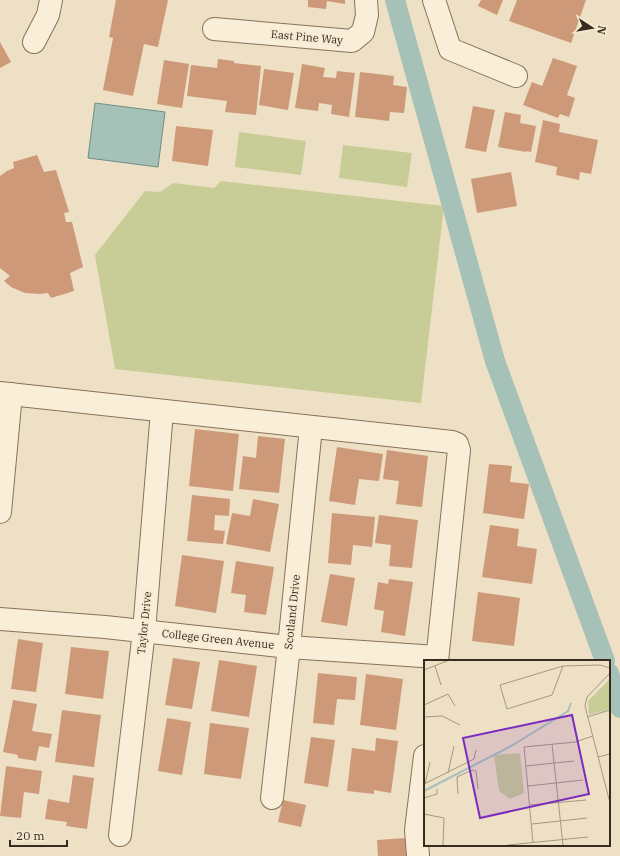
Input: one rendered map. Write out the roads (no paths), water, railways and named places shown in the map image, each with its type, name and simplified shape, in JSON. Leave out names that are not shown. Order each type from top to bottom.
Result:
[{"type":"street","points":[[34,42],[48,15],[51,0]]},
{"type":"street","name":"East Pine Way","points":[[214,29],[352,41],[363,32],[367,14],[366,0]]},
{"type":"street","points":[[434,0],[450,49],[516,76]]},
{"type":"street","points":[[0,512],[6,394],[452,442],[457,444],[459,450],[437,659]]},
{"type":"street","name":"Taylor Drive","points":[[120,835],[144,631],[162,411]]},
{"type":"street","name":"Scotland Drive","points":[[272,798],[311,427]]},
{"type":"street","name":"College Green Avenue","points":[[0,619],[144,631],[289,647],[437,659]]},
{"type":"street","points":[[418,856],[416,830],[424,764]]},
{"type":"water","points":[[95,103],[165,112],[158,167],[88,158]]},
{"type":"waterway","points":[[395,0],[495,361],[605,660]]},
{"type":"waterway","points":[[610,676],[620,708]]}]
